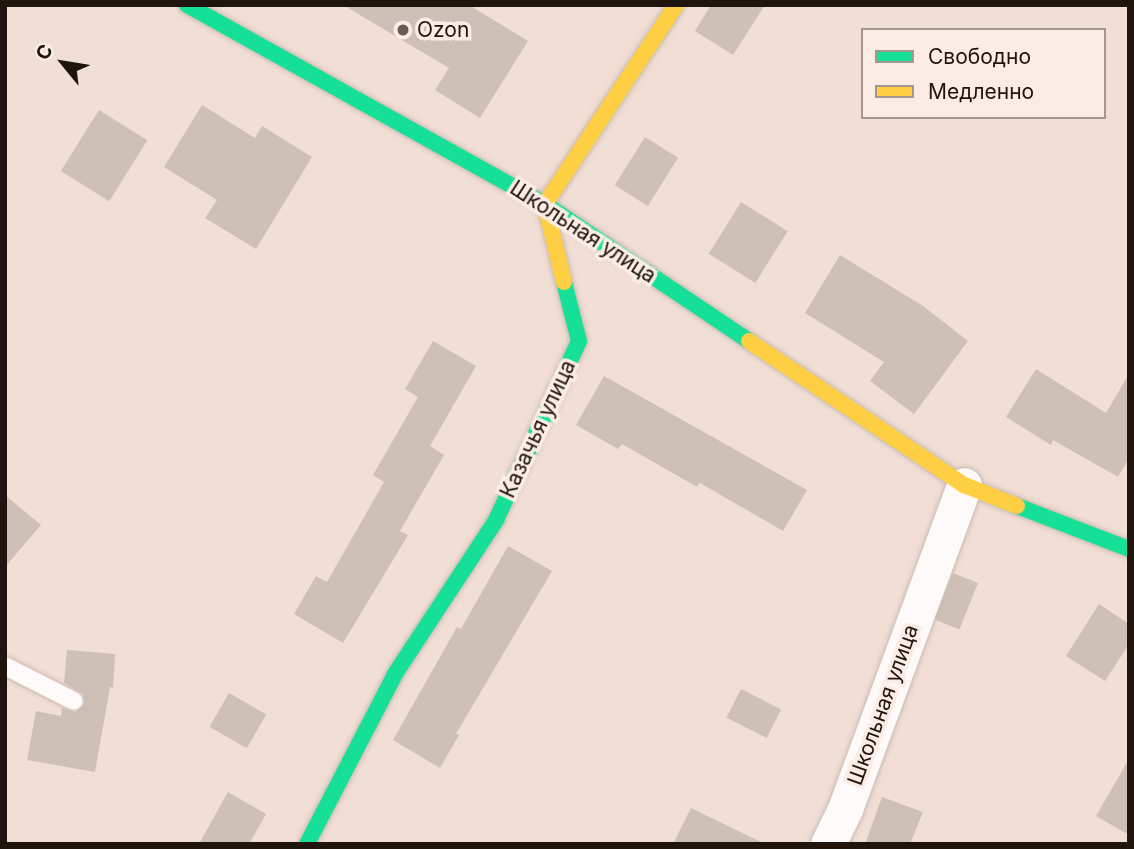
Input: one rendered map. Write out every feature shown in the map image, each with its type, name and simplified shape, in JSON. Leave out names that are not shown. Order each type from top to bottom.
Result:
[{"type":"street","name":"Школьная улица","points":[[187,5],[545,204],[964,485],[1129,549]]},
{"type":"street","points":[[545,204],[676,5]]},
{"type":"street","name":"Казачья улица","points":[[307,844],[395,674],[496,520],[579,341],[545,204]]},
{"type":"street","name":"Школьная улица","points":[[828,844],[845,809],[964,485]]},
{"type":"lane","points":[[5,666],[74,701]]},
{"type":"building","points":[[343,5],[469,5],[528,41],[480,118],[435,90],[449,68]]},
{"type":"building","points":[[711,5],[765,5],[733,55],[695,31]]},
{"type":"building","points":[[202,105],[255,138],[262,126],[312,157],[256,249],[205,218],[217,200],[164,167]]},
{"type":"building","points":[[99,110],[147,140],[109,201],[61,171]]},
{"type":"building","points":[[645,137],[678,158],[648,206],[615,185]]},
{"type":"building","points":[[741,202],[788,231],[755,283],[709,254]]},
{"type":"building","points":[[840,255],[923,306],[968,341],[914,414],[870,381],[884,362],[805,313]]},
{"type":"building","points":[[433,341],[476,366],[430,446],[444,455],[400,531],[408,535],[343,643],[294,614],[316,576],[327,582],[384,482],[373,475],[418,397],[405,389]]},
{"type":"building","points":[[1036,369],[1106,413],[1129,374],[1129,458],[1118,477],[1053,440],[1051,445],[1006,417]]},
{"type":"building","points":[[604,376],[807,490],[783,531],[700,483],[697,487],[622,444],[618,449],[576,425]]},
{"type":"building","points":[[5,495],[41,525],[5,567]]},
{"type":"building","points":[[508,546],[552,571],[456,734],[459,735],[440,768],[393,740],[457,627],[461,629]]},
{"type":"building","points":[[953,573],[978,583],[959,629],[934,619]]},
{"type":"building","points":[[1099,604],[1129,624],[1129,644],[1105,681],[1066,656]]},
{"type":"building","points":[[67,650],[115,654],[113,688],[110,687],[95,772],[27,760],[36,711],[61,716],[62,708],[75,712],[84,705],[83,694],[64,683]]},
{"type":"building","points":[[741,689],[781,709],[767,738],[726,718]]},
{"type":"building","points":[[229,693],[266,714],[247,748],[209,727]]},
{"type":"building","points":[[1129,759],[1129,835],[1096,816]]},
{"type":"building","points":[[228,792],[266,814],[249,844],[199,844]]},
{"type":"building","points":[[882,797],[923,812],[910,844],[865,844]]},
{"type":"building","points":[[691,808],[765,844],[673,844]]},
{"type":"traffic: fast","points":[[187,5],[545,204],[749,341]]},
{"type":"traffic: fast","points":[[307,844],[395,674],[496,520],[579,341],[564,282]]},
{"type":"traffic: fast","points":[[1017,506],[1129,549]]},
{"type":"traffic: slow","points":[[564,282],[545,204],[676,5]]},
{"type":"traffic: slow","points":[[749,341],[964,485],[1017,506]]},
{"type":"place","name":"Ozon","points":[[403,30]]}]
